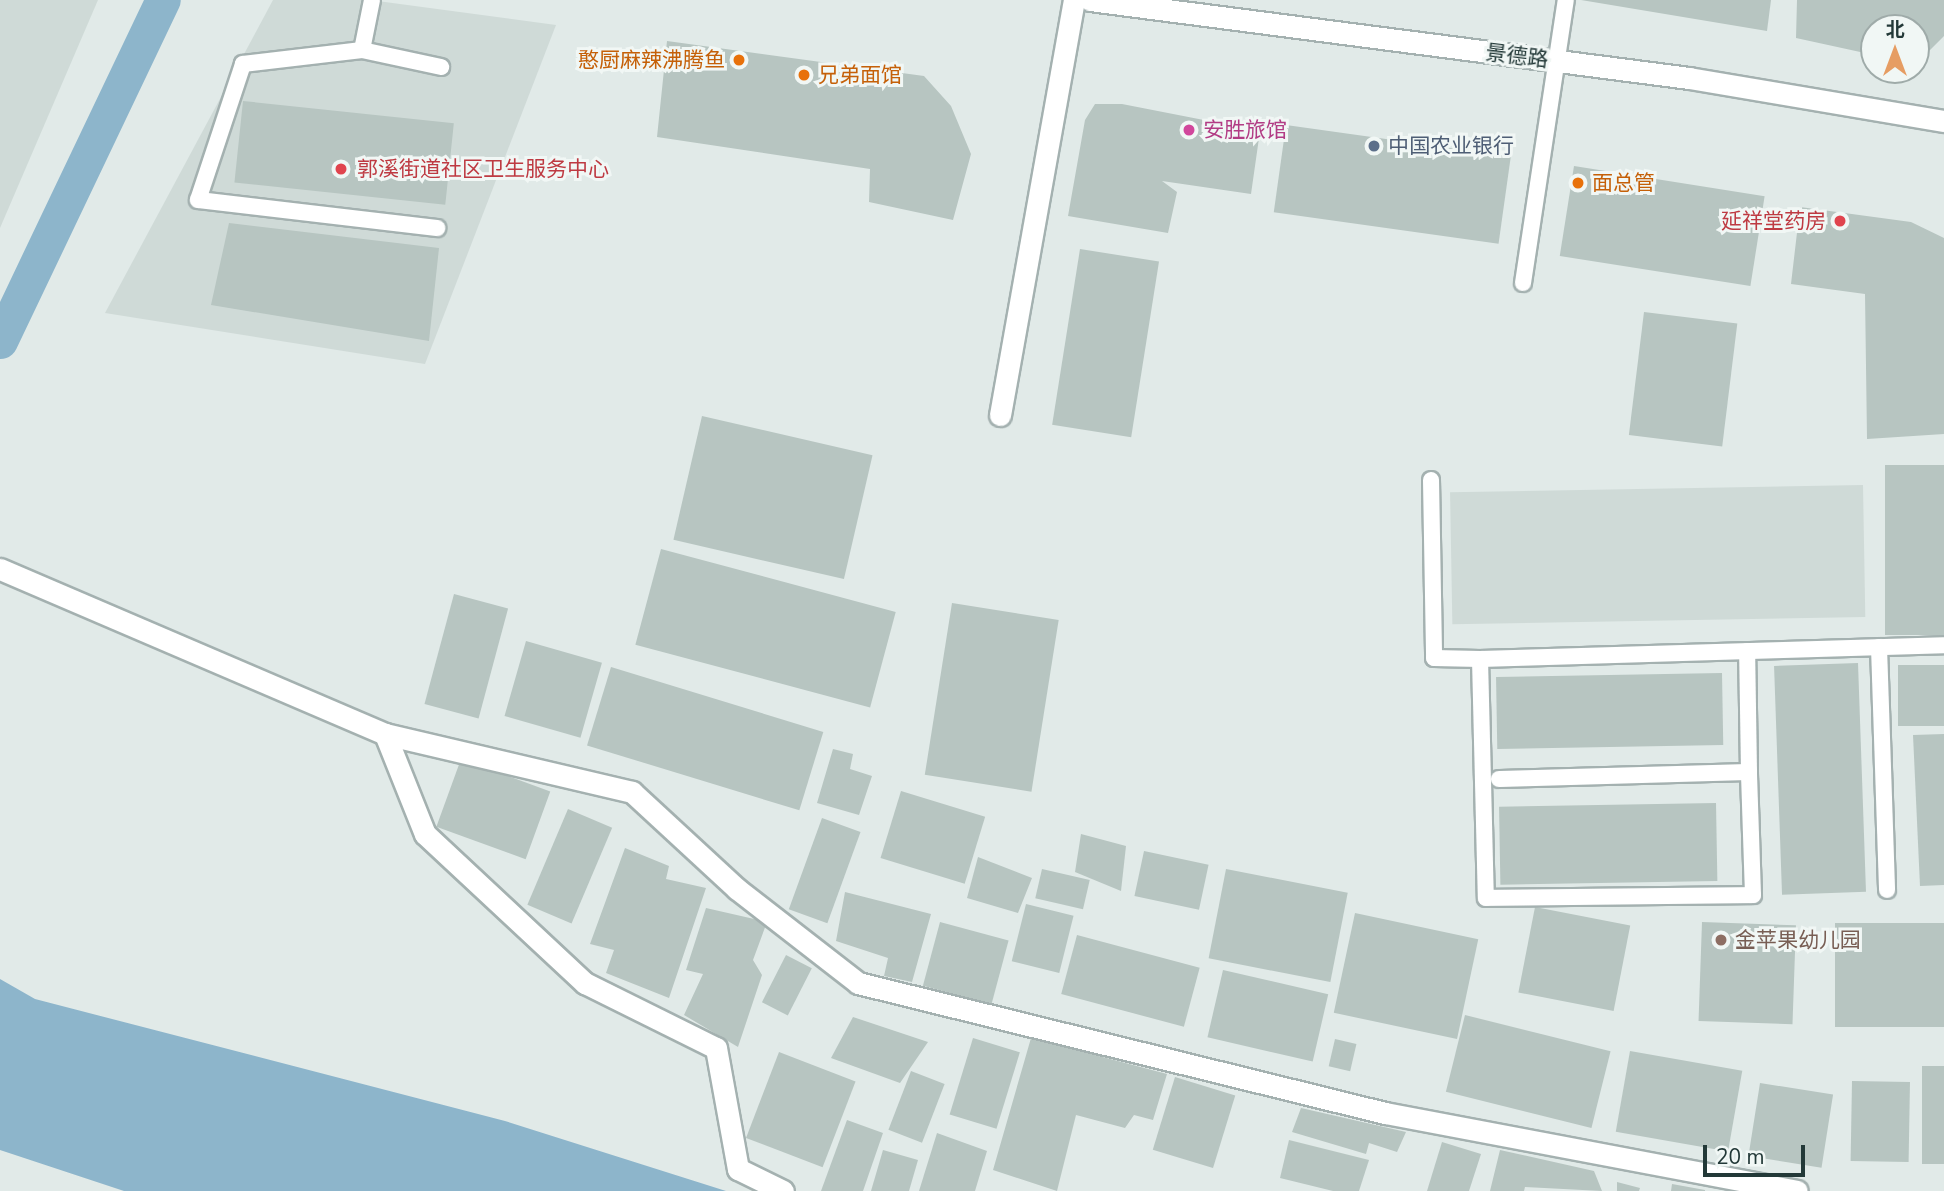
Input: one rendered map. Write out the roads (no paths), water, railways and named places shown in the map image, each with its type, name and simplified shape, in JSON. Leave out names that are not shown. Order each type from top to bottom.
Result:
[{"type":"street","points":[[1000,415],[1074,0]]},
{"type":"street","name":"景德路","points":[[1090,0],[1556,61],[1944,121]]},
{"type":"street","points":[[0,569],[385,734],[632,792],[737,889],[858,983],[1385,1113],[1797,1191]]},
{"type":"street","points":[[385,734],[425,834],[585,983],[716,1048],[738,1169],[783,1191]]},
{"type":"lane","points":[[362,50],[372,0]]},
{"type":"lane","points":[[1523,283],[1566,0]]},
{"type":"lane","points":[[436,228],[198,200],[243,64],[362,50],[441,67]]},
{"type":"lane","points":[[1431,480],[1434,657],[1480,659],[1944,645]]},
{"type":"lane","points":[[1879,647],[1886,890]]},
{"type":"lane","points":[[1480,659],[1486,898],[1753,895],[1747,651]]},
{"type":"lane","points":[[1499,779],[1749,772]]},
{"type":"water","points":[[0,979],[35,999],[505,1121],[726,1191],[124,1191],[0,1150]]},
{"type":"waterway","points":[[0,341],[163,0]]},
{"type":"place","name":"憨厨麻辣沸腾鱼","points":[[739,60]]},
{"type":"place","name":"兄弟面馆","points":[[804,75]]},
{"type":"place","name":"安胜旅馆","points":[[1189,130]]},
{"type":"place","name":"中国农业银行","points":[[1374,146]]},
{"type":"place","name":"郭溪街道社区卫生服务中心","points":[[341,169]]},
{"type":"place","name":"面总管","points":[[1578,183]]},
{"type":"place","name":"延祥堂药房","points":[[1840,221]]},
{"type":"place","name":"金苹果幼儿园","points":[[1721,940]]}]
